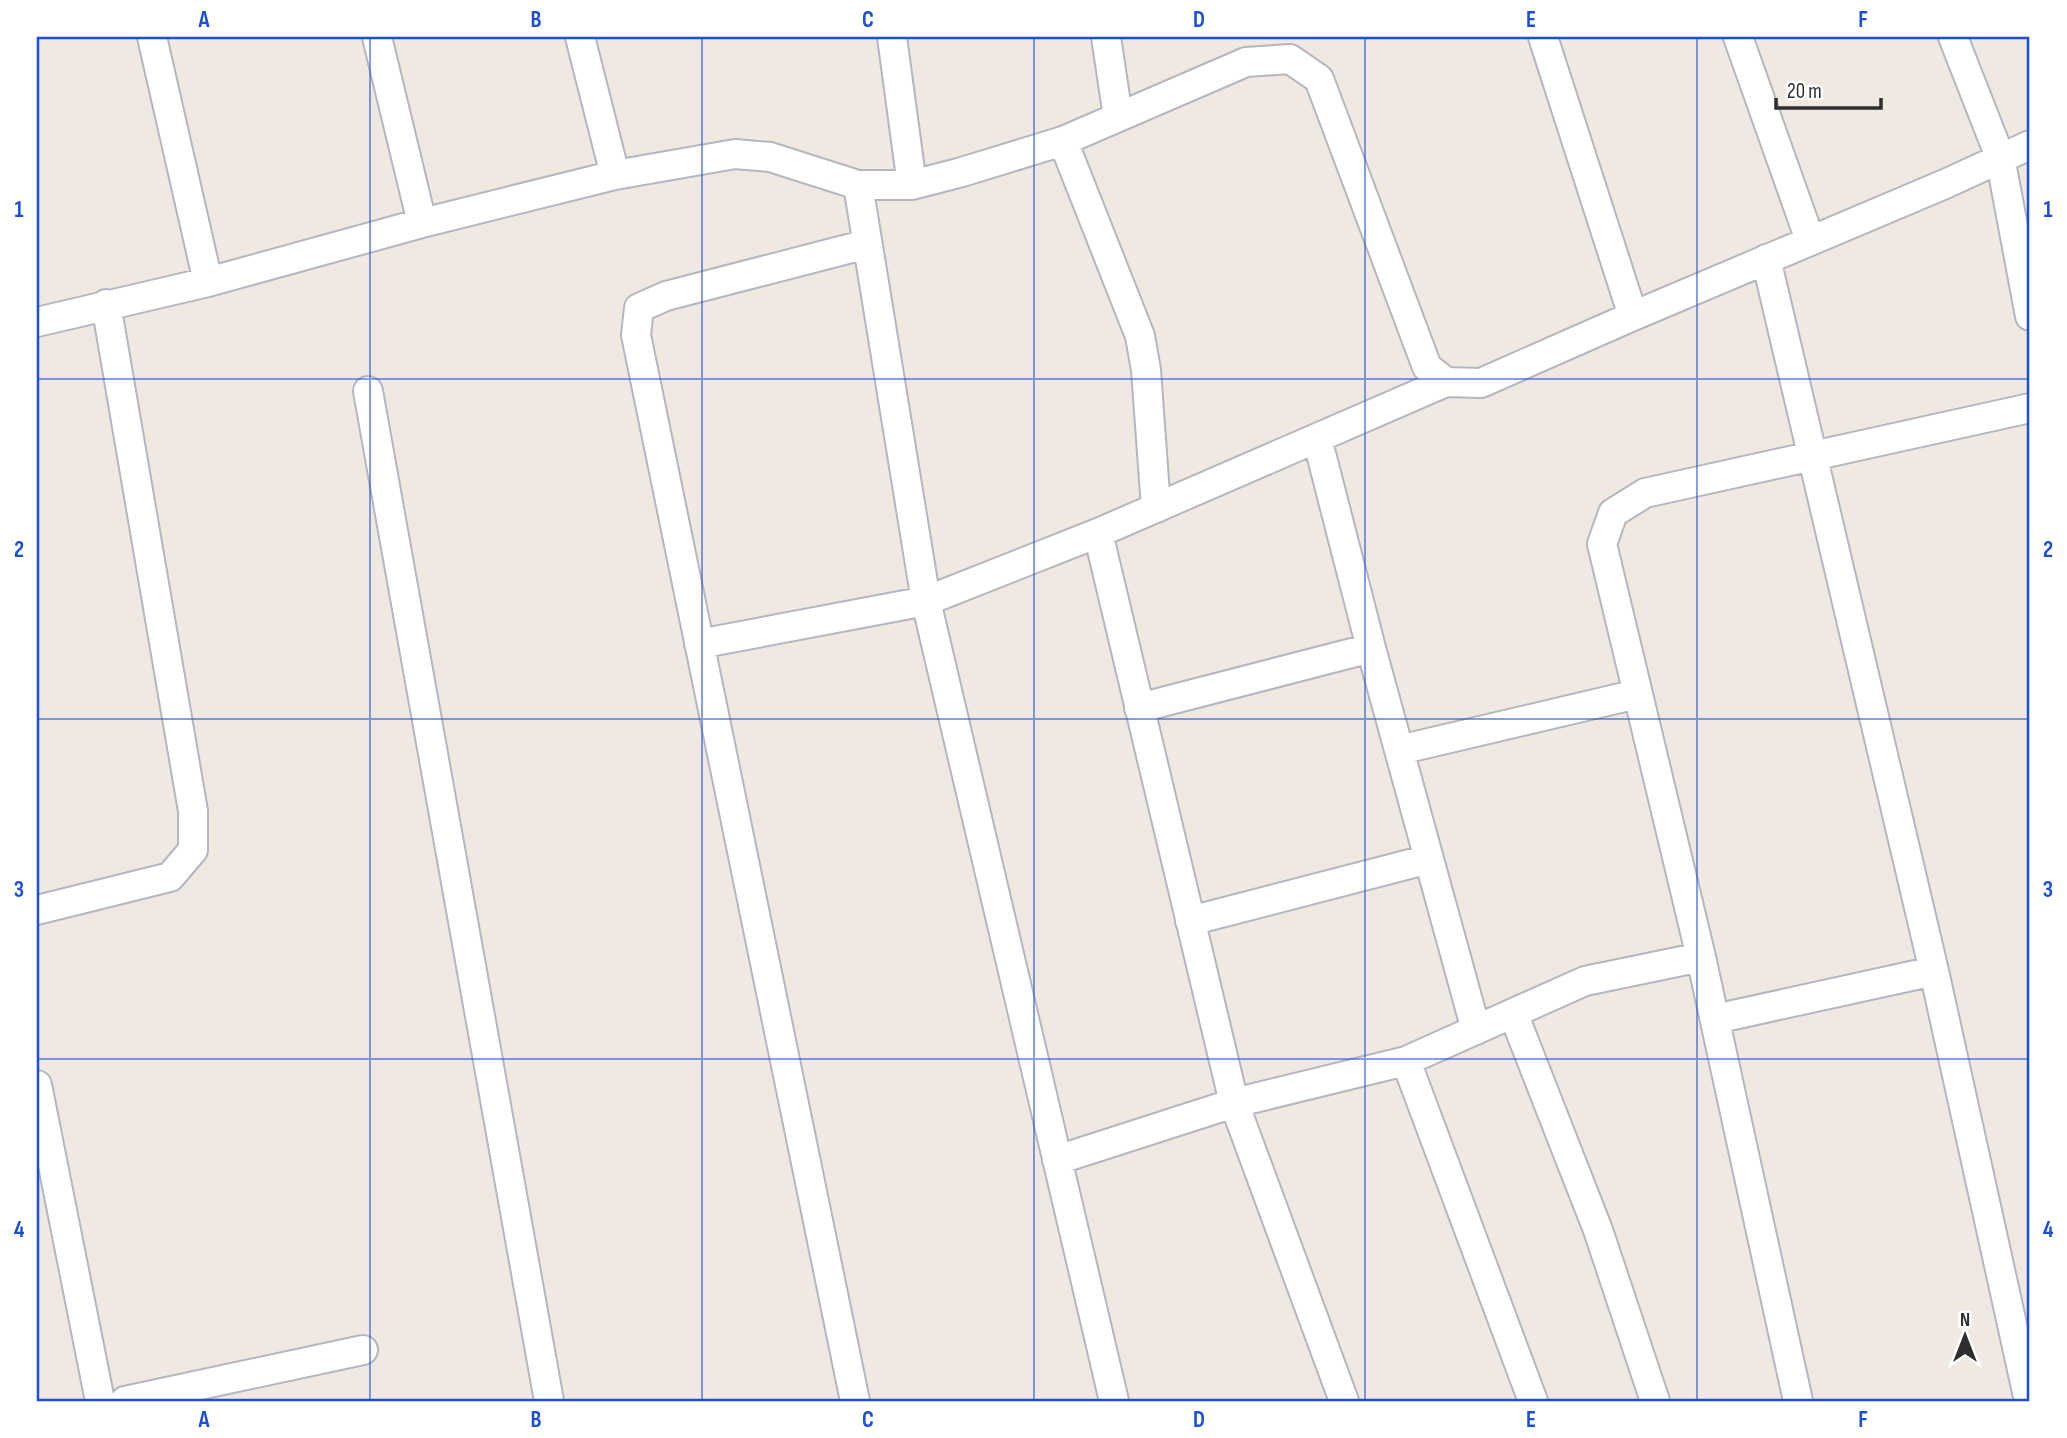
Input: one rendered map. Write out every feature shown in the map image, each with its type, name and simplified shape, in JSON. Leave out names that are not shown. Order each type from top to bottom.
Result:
[{"type":"street","points":[[152,37],[208,282]]},
{"type":"street","points":[[377,37],[422,223]]},
{"type":"street","points":[[580,37],[615,175]]},
{"type":"street","points":[[892,37],[912,185]]},
{"type":"street","points":[[1106,37],[1118,117]]},
{"type":"street","points":[[1543,37],[1633,316]]},
{"type":"street","points":[[1738,37],[1810,240]]},
{"type":"street","points":[[1953,37],[2000,157],[2030,316]]},
{"type":"street","points":[[37,322],[208,282],[422,223],[615,175],[735,154],[770,157],[858,185],[912,185],[1063,141],[1246,62],[1293,48],[1319,79],[1427,367],[1446,382]]},
{"type":"street","points":[[1063,141],[1140,336],[1146,370],[1156,508]]},
{"type":"street","points":[[699,644],[926,601],[1098,533],[1446,382],[1481,383],[2030,145]]},
{"type":"street","points":[[858,185],[926,601],[1114,1401]]},
{"type":"street","points":[[855,1401],[636,335],[639,308],[666,296],[867,244]]},
{"type":"street","points":[[1766,259],[1934,971],[2029,1401]]},
{"type":"street","points":[[37,910],[170,877],[193,850],[193,811],[106,304]]},
{"type":"street","points":[[368,391],[549,1401]]},
{"type":"street","points":[[1798,1401],[1701,957],[1602,544],[1612,513],[1644,494],[1812,454],[2030,408]]},
{"type":"street","points":[[1317,438],[1371,648],[1476,1030]]},
{"type":"street","points":[[1098,533],[1234,1103],[1344,1401]]},
{"type":"street","points":[[1139,708],[1371,648]]},
{"type":"street","points":[[1399,750],[1637,694]]},
{"type":"street","points":[[1190,921],[1429,859]]},
{"type":"street","points":[[1057,1160],[1234,1103],[1406,1061],[1585,981],[1701,957]]},
{"type":"street","points":[[1715,1019],[1934,971]]},
{"type":"street","points":[[1513,1013],[1598,1230],[1655,1401]]},
{"type":"street","points":[[1406,1061],[1533,1401]]},
{"type":"street","points":[[37,1085],[44,1161],[100,1401]]},
{"type":"street","points":[[125,1401],[363,1350]]}]
